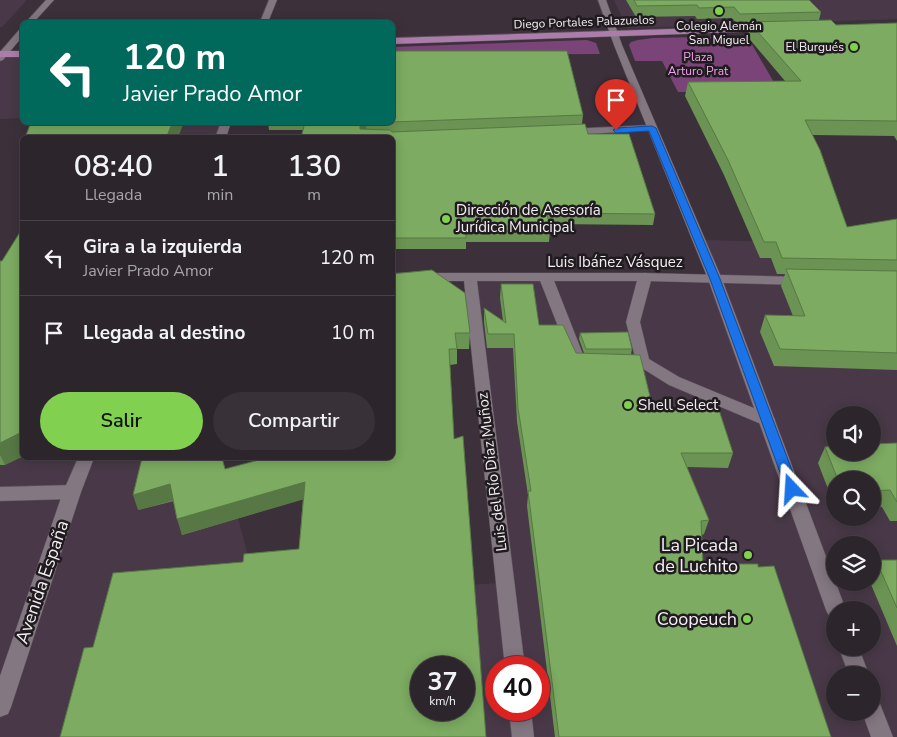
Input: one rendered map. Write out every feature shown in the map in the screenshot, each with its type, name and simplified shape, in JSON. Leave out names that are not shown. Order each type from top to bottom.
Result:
[{"type":"main road","name":"Diego Portales Palazuelos","points":[[395,41],[776,29]]},
{"type":"main road","points":[[1,55],[20,54]]},
{"type":"street","points":[[32,20],[50,0]]},
{"type":"street","points":[[265,20],[274,0]]},
{"type":"street","points":[[602,0],[613,33],[715,279],[833,601]]},
{"type":"street","points":[[1,55],[20,34]]},
{"type":"street","points":[[552,132],[652,128]]},
{"type":"street","name":"Luis del Río Díaz Muñoz","points":[[470,277],[514,656]]},
{"type":"street","name":"Luis Ibáñez Vásquez","points":[[395,278],[645,278],[819,281]]},
{"type":"street","points":[[546,278],[580,362],[606,362]]},
{"type":"street","points":[[642,362],[634,322],[645,278]]},
{"type":"street","points":[[624,362],[642,362],[674,381],[767,420]]},
{"type":"street","name":"Avenida España","points":[[0,707],[72,492],[85,460]]},
{"type":"street","points":[[0,494],[72,492]]},
{"type":"street","points":[[521,721],[523,737]]},
{"type":"street","points":[[876,721],[882,737]]},
{"type":"shaded area","points":[[0,0],[27,0],[2,27],[0,27]]},
{"type":"shaded area","name":"Colegio Alemán San Miguel","points":[[614,0],[897,0],[897,19],[627,28]]},
{"type":"shaded area","points":[[3,54],[20,54],[20,118],[0,119],[0,58]]},
{"type":"shaded area","points":[[36,125],[225,125],[221,135],[34,135]]},
{"type":"shaded area","points":[[897,234],[897,737],[0,737],[0,281],[20,280],[20,460],[223,460],[252,571],[304,596],[514,582],[470,277],[714,279],[697,240],[841,243]]},
{"type":"green space","name":"Plaza Arturo Prat","points":[[747,36],[779,91],[678,92],[662,61],[635,61],[629,45],[631,42],[653,38]]},
{"type":"green space","points":[[587,40],[596,43],[600,54],[395,55],[395,47]]},
{"type":"building","points":[[634,0],[809,0],[821,12],[740,14],[734,7],[699,8],[697,5],[637,6]]},
{"type":"building","points":[[831,20],[836,25],[897,23],[897,121],[805,120],[820,150],[847,227],[897,219],[897,260],[782,258],[776,242],[764,242],[728,160],[688,82],[801,81],[749,22]]},
{"type":"building","points":[[395,51],[567,51],[583,115],[395,122]]},
{"type":"building","points":[[585,124],[588,134],[629,134],[655,214],[547,213],[550,231],[466,231],[466,238],[395,238],[395,135],[302,135],[304,125],[362,125],[360,129],[390,130],[392,132]]},
{"type":"building","points":[[30,125],[172,125],[167,135],[26,135]]},
{"type":"building","points":[[20,232],[20,433],[0,443],[0,261],[2,261]]},
{"type":"building","points":[[786,269],[897,271],[897,353],[780,349],[765,315],[805,316]]},
{"type":"building","points":[[432,270],[465,293],[470,333],[455,333],[457,349],[449,349],[454,439],[463,436],[486,737],[60,737],[84,648],[93,647],[113,573],[243,562],[244,554],[299,549],[305,482],[177,519],[170,484],[133,495],[142,460],[223,460],[225,469],[259,460],[395,460],[395,274]]},
{"type":"building","points":[[501,284],[533,284],[539,325],[563,325],[576,353],[640,355],[653,409],[719,410],[733,453],[681,453],[709,520],[701,521],[703,564],[758,564],[758,567],[774,566],[831,737],[559,737],[528,491],[531,491],[518,408],[514,334],[488,334],[484,308],[506,323]]},
{"type":"building","points":[[628,332],[632,349],[586,349],[580,333]]},
{"type":"building","points":[[897,443],[897,502],[890,490],[881,490],[881,471],[834,471],[831,461],[881,461],[881,444]]},
{"type":"building","points":[[881,560],[897,560],[897,608],[881,571]]},
{"type":"place","name":"Colegio Alemán San Miguel","points":[[719,11]]},
{"type":"place","name":"El Burgués","points":[[854,47]]},
{"type":"place","name":"Dirección de Asesoría Jurídica Municipal","points":[[446,219]]},
{"type":"place","name":"Shell Select","points":[[628,405]]},
{"type":"place","name":"La Picada de Luchito","points":[[748,555]]},
{"type":"place","name":"Coopeuch","points":[[747,619]]},
{"type":"route","points":[[616,130],[652,128],[715,279],[792,489]]}]
